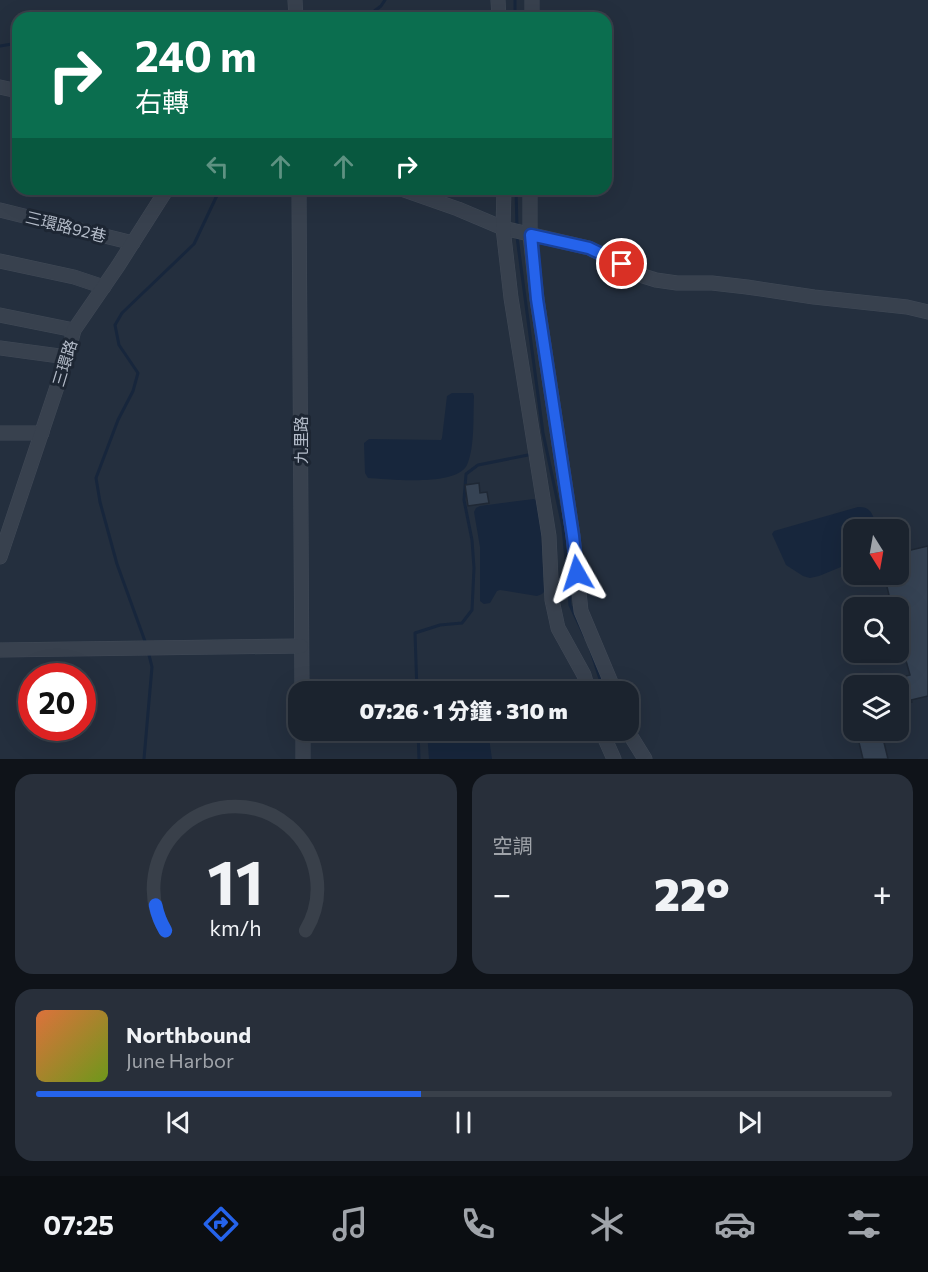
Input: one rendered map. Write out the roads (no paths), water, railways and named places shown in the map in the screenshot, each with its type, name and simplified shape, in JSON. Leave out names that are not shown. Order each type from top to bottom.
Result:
[{"type":"street","name":"三環路","points":[[0,556],[68,357],[74,330],[163,195]]},
{"type":"street","name":"九里路","points":[[299,195],[302,681]]},
{"type":"street","points":[[418,195],[503,228],[589,248],[643,276],[656,280],[747,287],[928,312]]},
{"type":"street","points":[[504,195],[503,228],[511,298],[549,536],[552,600],[558,628],[586,681]]},
{"type":"street","points":[[530,195],[531,235],[539,311],[573,536],[581,611],[610,681]]},
{"type":"street","name":"三環路92巷","points":[[0,210],[133,243]]},
{"type":"street","points":[[0,261],[74,277],[104,287]]},
{"type":"street","points":[[0,315],[74,330]]},
{"type":"street","points":[[0,348],[68,357]]},
{"type":"street","points":[[0,433],[42,433]]},
{"type":"street","points":[[0,650],[301,646]]},
{"type":"street","points":[[303,741],[303,759]]},
{"type":"street","points":[[607,741],[614,759]]},
{"type":"street","points":[[634,741],[645,759]]},
{"type":"water","points":[[452,393],[473,393],[474,396],[473,431],[467,465],[460,472],[436,479],[368,478],[365,473],[364,443],[369,439],[441,440],[447,396]]},
{"type":"water","points":[[534,499],[537,501],[541,530],[544,592],[537,596],[500,590],[490,603],[484,604],[480,601],[480,547],[474,512],[480,506]]},
{"type":"water","points":[[858,507],[867,508],[874,519],[843,519],[843,566],[810,578],[786,565],[772,534],[774,531]]},
{"type":"water","points":[[428,741],[489,741],[492,759],[429,759]]},
{"type":"waterway","points":[[373,12],[385,0]]},
{"type":"waterway","points":[[515,0],[515,12]]},
{"type":"waterway","points":[[0,46],[12,44]]},
{"type":"waterway","points":[[146,644],[117,564],[100,502],[96,478],[118,420],[133,391],[138,373],[119,345],[115,325],[122,313],[194,244],[217,195]]},
{"type":"waterway","points":[[516,195],[517,227]]},
{"type":"waterway","points":[[517,237],[543,433],[563,527],[570,605],[585,637]]},
{"type":"waterway","points":[[417,681],[415,633],[440,625],[462,623],[472,610],[474,568],[472,540],[464,500],[466,474],[478,465],[533,454]]},
{"type":"waterway","points":[[590,648],[601,681]]},
{"type":"waterway","points":[[144,759],[152,667],[148,651]]},
{"type":"waterway","points":[[418,741],[419,759]]}]
